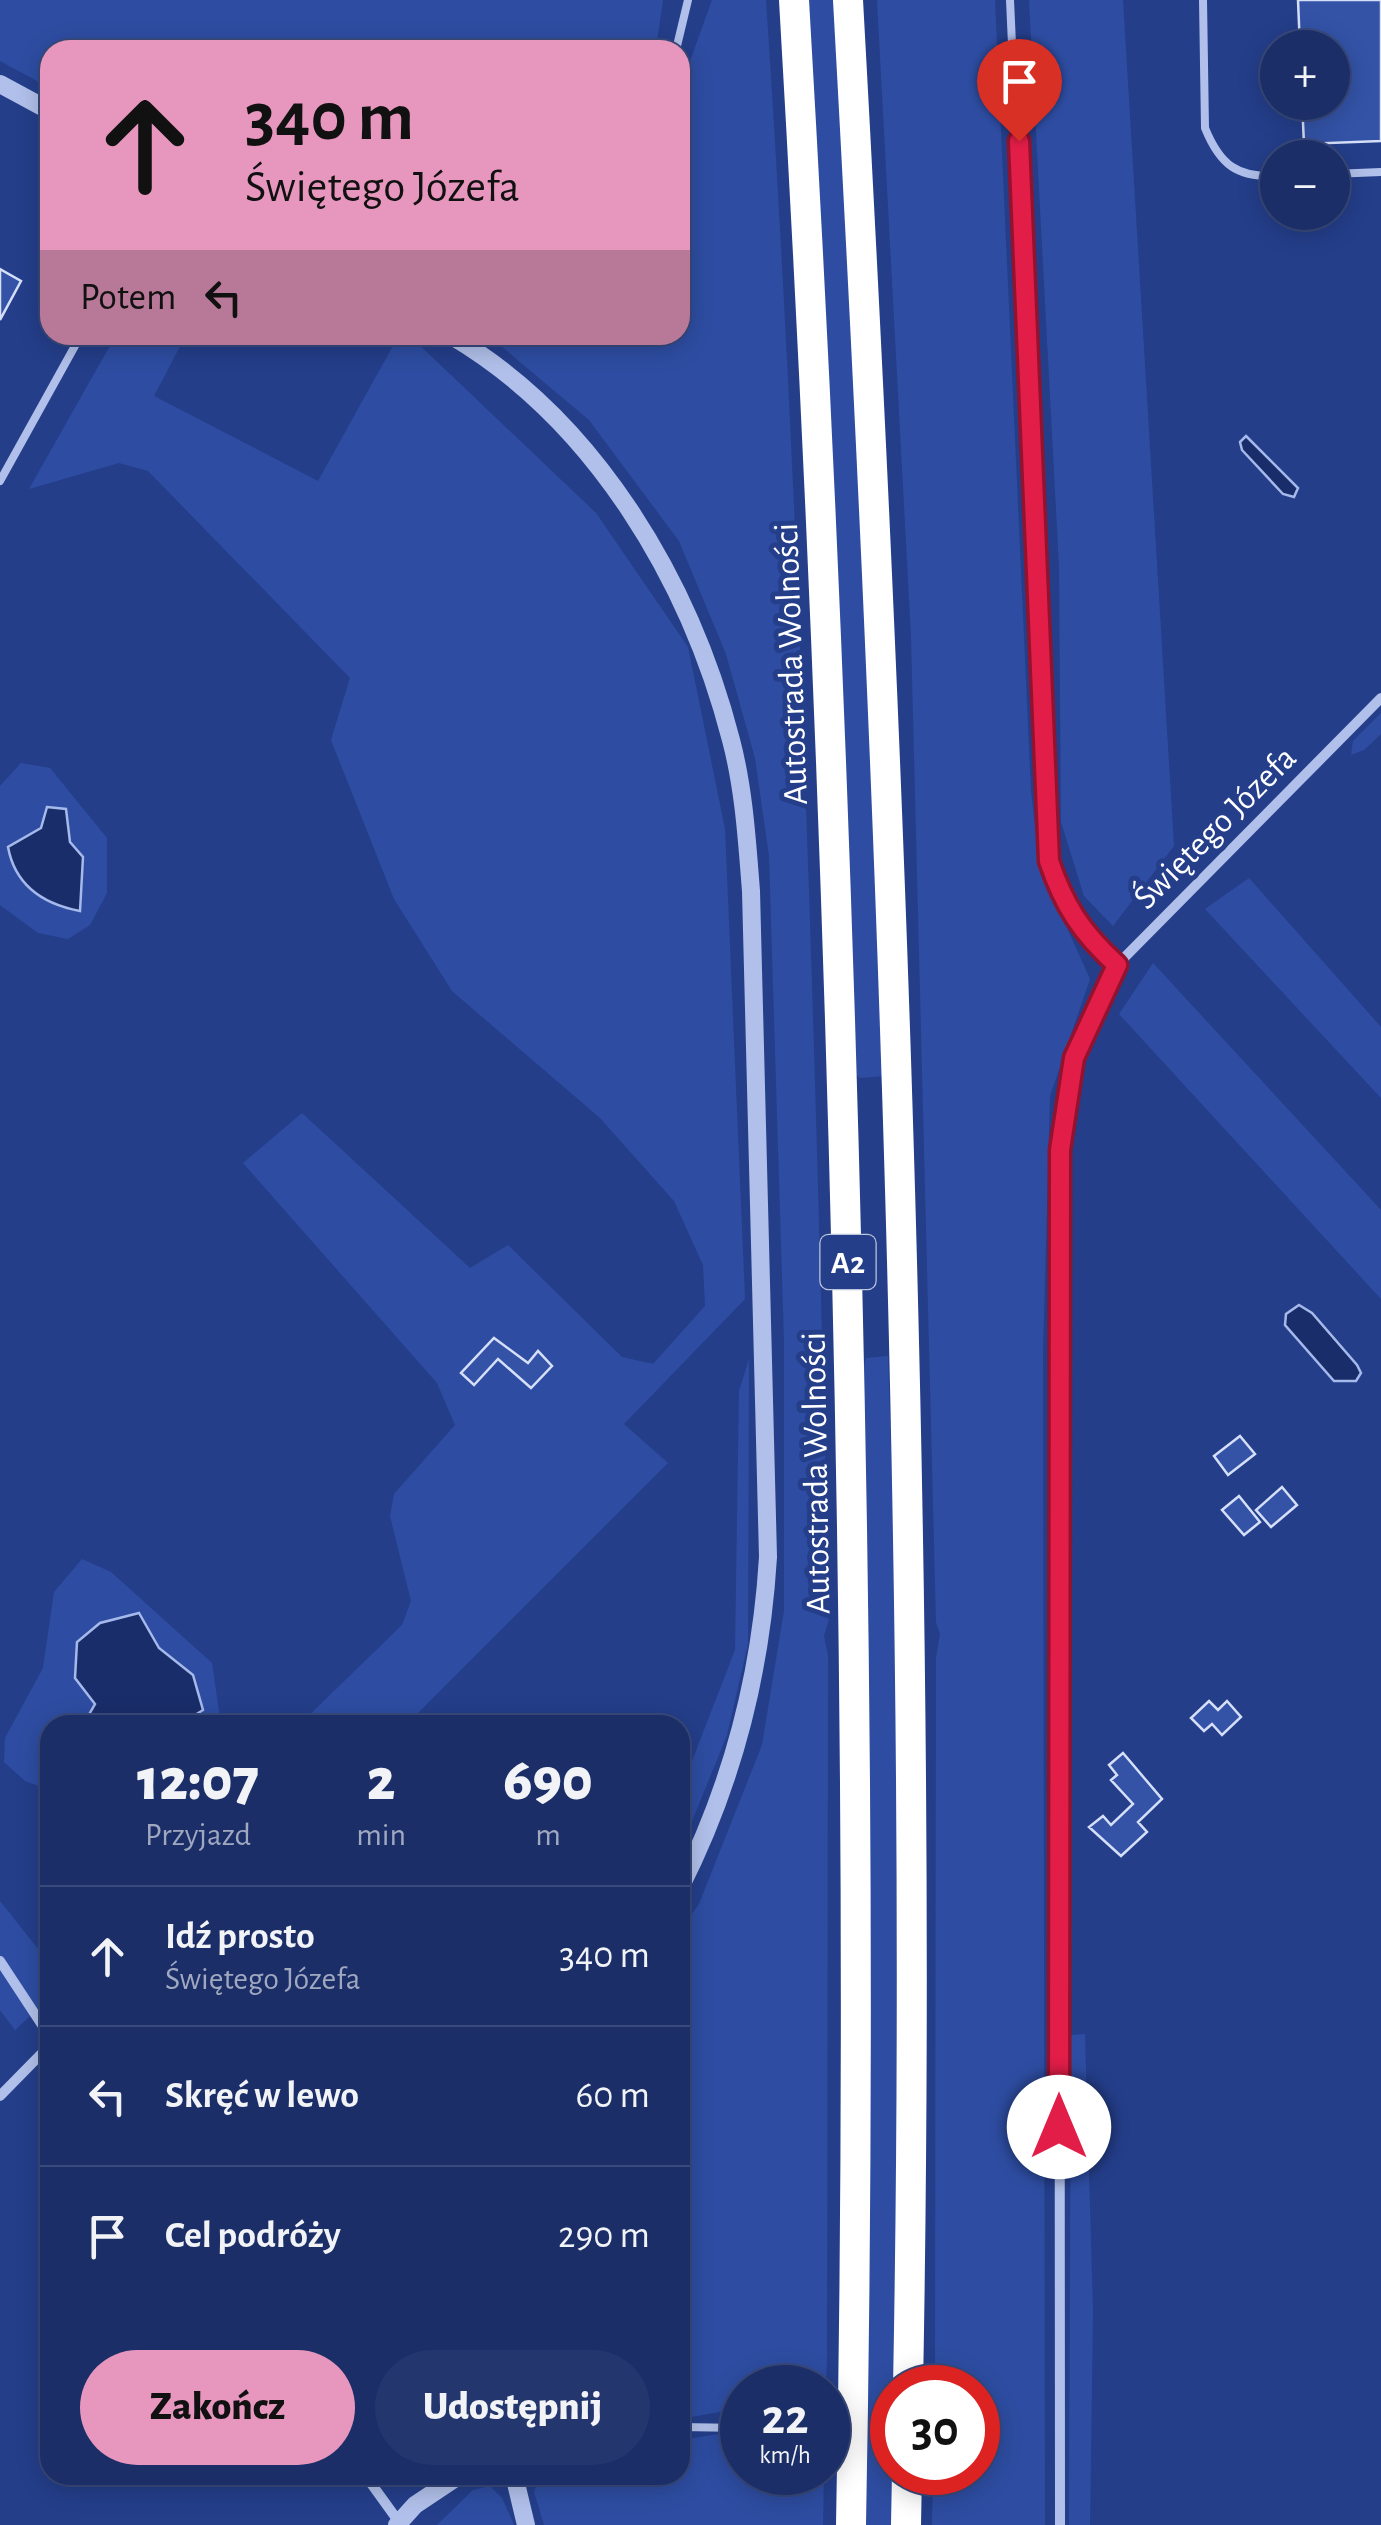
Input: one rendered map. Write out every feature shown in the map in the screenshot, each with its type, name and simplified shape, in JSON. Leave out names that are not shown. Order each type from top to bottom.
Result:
[{"type":"highway","name":"Autostrada Wolności","points":[[794,0],[820,488],[850,1326],[858,2054],[851,2525]]},
{"type":"highway","name":"A2","points":[[848,0],[886,729],[900,1148],[912,1914],[908,2365]]},
{"type":"highway","points":[[906,2525],[907,2495]]},
{"type":"street","points":[[0,84],[40,106]]},
{"type":"street","points":[[477,345],[569,434],[647,538],[688,614],[706,661],[731,742],[745,815],[769,1529],[760,1651],[737,1750],[690,1879]]},
{"type":"street","name":"Świętego Józefa","points":[[1060,2525],[1063,1117],[1074,1058],[1117,965],[1381,698]]},
{"type":"street","points":[[0,1961],[40,2022]]},
{"type":"street","points":[[0,2096],[40,2055]]},
{"type":"street","points":[[372,2485],[399,2524],[415,2505],[453,2485]]},
{"type":"street","points":[[516,2485],[526,2525]]},
{"type":"lane","points":[[678,40],[688,0]]},
{"type":"lane","points":[[1010,0],[1023,211],[1045,830],[1049,861],[1063,904],[1083,934],[1117,965]]},
{"type":"lane","points":[[1203,0],[1206,128],[1212,146],[1238,172],[1250,178],[1260,177]]},
{"type":"lane","points":[[1350,173],[1381,172]]},
{"type":"lane","points":[[0,481],[75,345]]},
{"type":"lane","points":[[690,2427],[720,2428]]},
{"type":"path","points":[[501,2485],[506,2496],[515,2485]]},
{"type":"shaded area","points":[[0,0],[663,0],[657,40],[40,40],[40,83],[0,61]]},
{"type":"shaded area","points":[[712,0],[766,0],[798,607],[829,1619],[824,1636],[828,1656],[827,2359],[827,2365],[720,2365],[720,2412],[690,2417],[690,1916],[699,1904],[762,1745],[784,1611],[784,1340],[769,856],[755,758],[726,654],[679,541],[589,420],[501,345],[690,345],[690,61]]},
{"type":"shaded area","points":[[806,0],[837,0],[885,1076],[860,1078],[855,1074]]},
{"type":"shaded area","points":[[877,0],[995,0],[1031,791],[1040,868],[1090,979],[1050,1096],[1043,1354],[1045,2525],[932,2525],[933,2495],[1000,2495],[1000,2365],[935,2365],[936,1658],[940,1634],[936,1622],[911,636]]},
{"type":"shaded area","points":[[1029,0],[1123,0],[1174,846],[1113,926],[1084,896],[1061,822],[1059,566]]},
{"type":"shaded area","points":[[110,345],[181,345],[154,396],[318,481],[393,345],[420,345],[596,513],[688,647],[725,829],[745,1299],[624,1424],[668,1463],[416,1715],[309,1715],[402,1625],[411,1601],[390,1516],[394,1494],[455,1425],[437,1383],[243,1163],[302,1113],[470,1268],[508,1245],[622,1357],[653,1364],[705,1306],[703,1265],[674,1201],[600,1118],[452,991],[394,899],[331,740],[350,678],[148,471],[119,463],[29,489]]},
{"type":"shaded area","points":[[1246,436],[1298,488],[1294,497],[1283,494],[1242,450],[1240,442]]},
{"type":"shaded area","points":[[1381,713],[1381,734],[1364,750],[1351,755],[1353,741]]},
{"type":"shaded area","points":[[21,763],[50,768],[107,838],[107,893],[90,925],[68,939],[38,933],[0,905],[0,786]]},
{"type":"shaded area","points":[[47,807],[66,809],[70,842],[83,857],[80,911],[33,891],[12,860],[8,847],[41,828]]},
{"type":"shaded area","points":[[1249,878],[1381,1027],[1381,1098],[1205,909]]},
{"type":"shaded area","points":[[1153,963],[1381,1210],[1381,1299],[1119,1014]]},
{"type":"shaded area","points":[[1299,1305],[1312,1313],[1357,1365],[1361,1373],[1356,1381],[1334,1381],[1285,1325],[1286,1314]]},
{"type":"shaded area","points":[[888,1356],[900,1729],[895,2365],[870,2365],[870,2495],[894,2495],[894,2525],[864,2525],[866,1358]]},
{"type":"shaded area","points":[[749,1359],[748,1644],[727,1735],[690,1826],[690,1766],[735,1650],[739,1391]]},
{"type":"shaded area","points":[[82,1559],[111,1572],[212,1663],[220,1715],[40,1715],[40,1786],[25,1781],[4,1762],[5,1738],[43,1668],[54,1592]]},
{"type":"shaded area","points":[[139,1613],[159,1648],[193,1675],[203,1710],[195,1715],[89,1715],[95,1704],[75,1678],[77,1642],[100,1623]]},
{"type":"shaded area","points":[[0,1901],[40,1951],[40,2007],[15,2030],[0,2010]]},
{"type":"shaded area","points":[[1085,2034],[1093,2311],[1090,2525],[1069,2525],[1071,2035]]},
{"type":"shaded area","points":[[718,2434],[720,2495],[824,2495],[823,2525],[544,2525],[534,2492],[536,2485],[690,2485],[690,2438]]},
{"type":"shaded area","points":[[490,2486],[502,2498],[514,2525],[437,2525],[473,2490]]},
{"type":"building","points":[[1298,0],[1381,0],[1381,141],[1304,140],[1303,120],[1350,120],[1350,30],[1299,30]]},
{"type":"building","points":[[0,269],[21,281],[0,320]]},
{"type":"building","points":[[494,1338],[528,1363],[538,1351],[552,1366],[531,1388],[498,1359],[474,1385],[461,1373]]},
{"type":"building","points":[[1240,1436],[1255,1454],[1228,1475],[1214,1456]]},
{"type":"building","points":[[1282,1487],[1297,1505],[1271,1527],[1256,1510]]},
{"type":"building","points":[[1239,1496],[1260,1522],[1244,1535],[1222,1510]]},
{"type":"building","points":[[1209,1701],[1218,1710],[1227,1701],[1241,1717],[1222,1735],[1212,1724],[1204,1731],[1191,1718]]},
{"type":"building","points":[[1123,1753],[1162,1799],[1138,1822],[1147,1832],[1121,1856],[1089,1827],[1103,1816],[1111,1825],[1133,1804],[1111,1780],[1117,1775],[1109,1765]]},
{"type":"route","points":[[1019,141],[1045,830],[1049,861],[1063,904],[1083,934],[1117,965],[1074,1058],[1060,1150],[1059,2127]]}]
